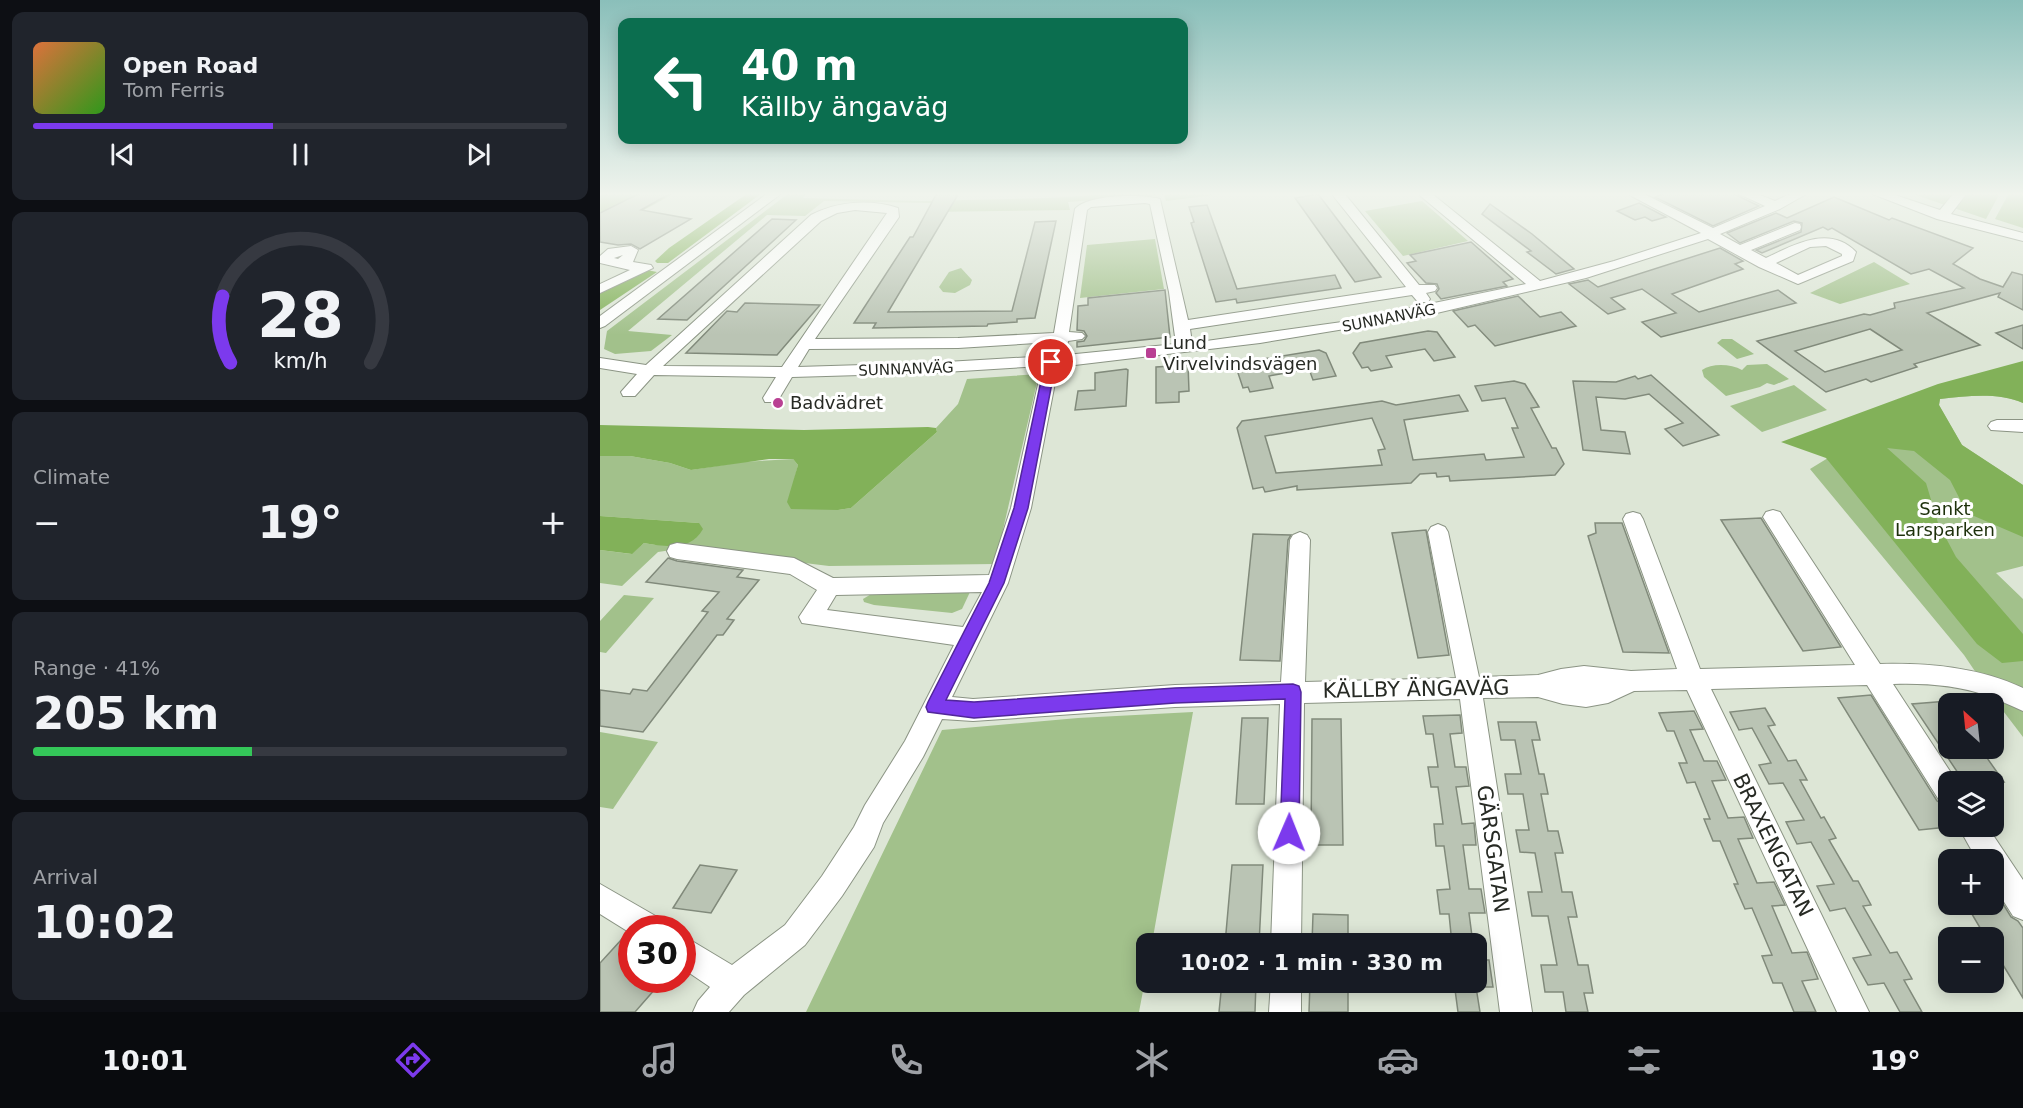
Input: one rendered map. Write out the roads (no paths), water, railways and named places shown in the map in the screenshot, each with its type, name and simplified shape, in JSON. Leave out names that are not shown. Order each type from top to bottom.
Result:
[{"type":"street","points":[[600,323],[714,240]]},
{"type":"street","points":[[629,392],[647,376],[649,370],[792,240]]},
{"type":"street","points":[[771,398],[804,344],[877,240]]},
{"type":"street","points":[[709,1012],[733,984],[795,934],[832,886],[864,837],[874,814],[914,749],[971,638],[997,583],[1021,508],[1054,362],[1069,336],[1078,240]]},
{"type":"street","points":[[1164,240],[1185,349]]},
{"type":"street","points":[[1380,240],[1424,289],[1432,310]]},
{"type":"street","points":[[1480,240],[1537,286]]},
{"type":"street","name":"SUNNANVÄG","points":[[600,363],[649,370],[787,372],[1054,362],[1185,349],[1343,327],[1432,310],[1537,286],[1631,260],[1689,240]]},
{"type":"street","points":[[1722,240],[1791,278],[1803,280],[1848,258],[1849,252],[1832,242],[1821,240]]},
{"type":"street","points":[[1739,250],[1763,240]]},
{"type":"street","points":[[1764,264],[1819,240]]},
{"type":"street","points":[[621,264],[643,268],[676,269]]},
{"type":"street","points":[[600,289],[643,268]]},
{"type":"street","points":[[1182,326],[1424,289]]},
{"type":"street","points":[[804,344],[892,345],[1069,336]]},
{"type":"street","points":[[1997,426],[2023,426]]},
{"type":"street","points":[[1773,517],[1938,776]]},
{"type":"street","name":"BRAXENGATAN","points":[[1633,519],[1693,678],[1853,1012]]},
{"type":"street","name":"GÄRSGATAN","points":[[1438,532],[1469,687],[1516,1012]]},
{"type":"street","points":[[1286,933],[1300,540]]},
{"type":"street","points":[[677,550],[794,566],[830,587],[997,583]]},
{"type":"street","points":[[830,587],[810,616],[971,638]]},
{"type":"street","name":"KÄLLBY ÄNGAVÄG","points":[[934,707],[974,710],[1175,696],[1469,687],[1538,686],[1574,696],[1602,696],[1631,681],[1872,674],[1955,675],[1982,681],[2023,700]]},
{"type":"street","points":[[2004,877],[2023,906]]},
{"type":"street","points":[[600,898],[628,915]]},
{"type":"street","points":[[696,959],[733,984]]},
{"type":"street","points":[[1285,1012],[1286,993]]},
{"type":"place","name":"Lund Virvelvindsvägen","points":[[1151,353]]},
{"type":"place","name":"Badvädret","points":[[778,403]]},
{"type":"park label","name":"Sankt Larsparken","points":[[1945,519]]}]
